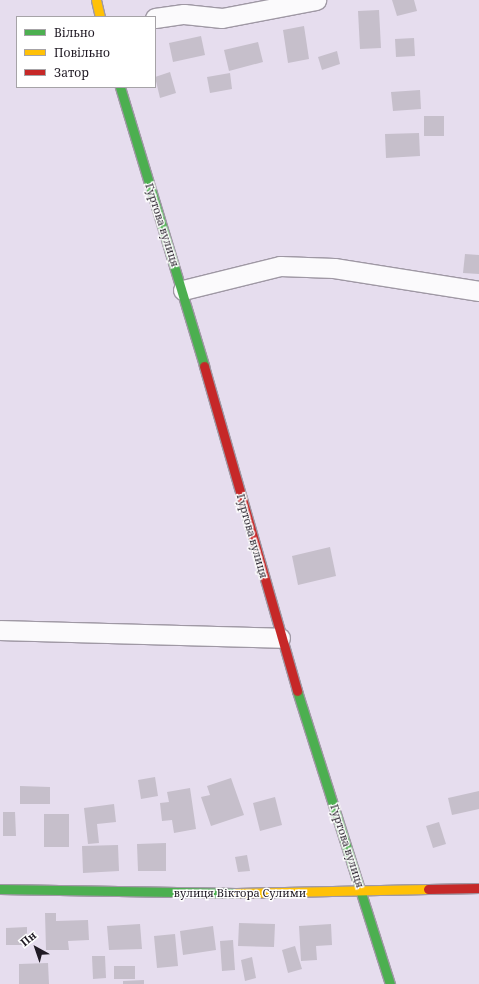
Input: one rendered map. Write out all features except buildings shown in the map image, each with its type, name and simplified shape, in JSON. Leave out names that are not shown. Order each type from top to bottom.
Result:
[{"type":"street","points":[[96,0],[100,16]]},
{"type":"street","points":[[156,18],[184,14],[222,18],[316,0]]},
{"type":"street","name":"Гуртова вулиця","points":[[120,88],[184,290],[280,638],[390,984]]},
{"type":"street","points":[[184,290],[280,266],[334,268],[479,291]]},
{"type":"street","points":[[0,630],[280,638]]},
{"type":"street","name":"вулиця Віктора Сулими","points":[[0,889],[159,894],[362,892],[479,888]]},
{"type":"traffic: fast","points":[[120,88],[204,366]]},
{"type":"traffic: fast","points":[[297,691],[390,984]]},
{"type":"traffic: fast","points":[[0,889],[236,893]]},
{"type":"traffic: slow","points":[[96,0],[100,16]]},
{"type":"traffic: slow","points":[[236,893],[428,889]]},
{"type":"traffic: jam","points":[[204,366],[297,691]]},
{"type":"traffic: jam","points":[[428,889],[479,888]]}]
